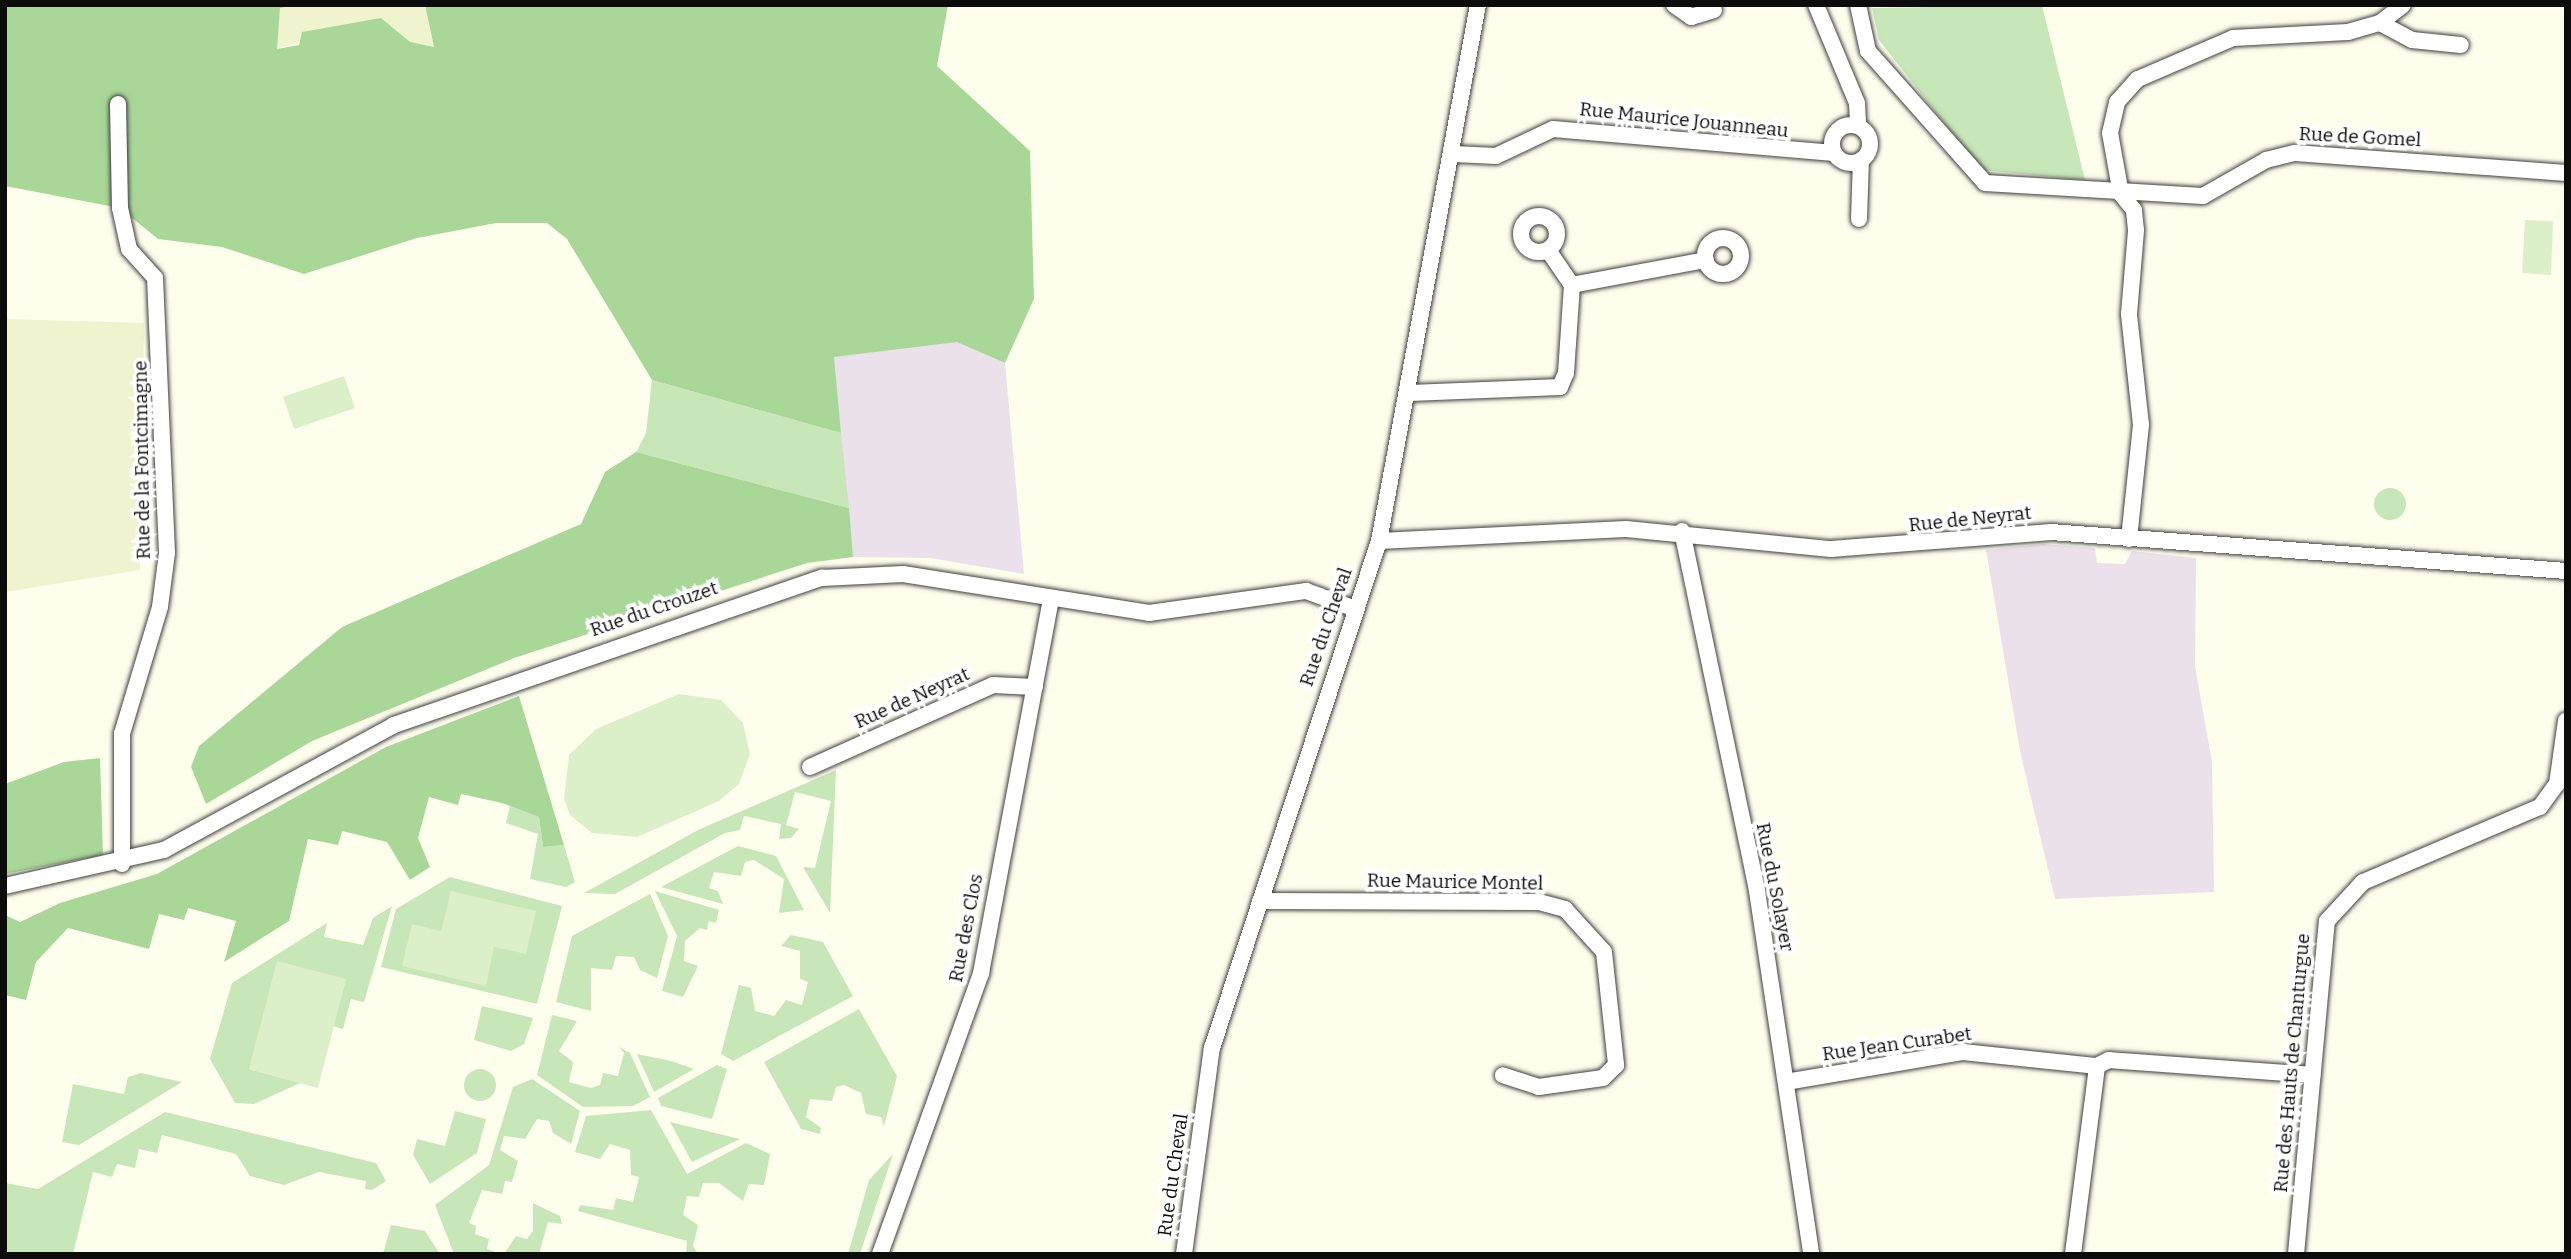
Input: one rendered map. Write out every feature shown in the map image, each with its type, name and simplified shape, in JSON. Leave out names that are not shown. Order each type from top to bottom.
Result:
[{"type":"street","name":"Rue du Cheval","points":[[1184,1254],[1212,1048],[1353,608],[1379,541],[1410,393],[1478,5]]},
{"type":"street","points":[[1674,5],[1691,17],[1714,10]]},
{"type":"street","points":[[1816,5],[1857,103],[1858,125],[1870,144],[1861,160],[1859,219]]},
{"type":"street","name":"Rue de Gomel","points":[[1858,5],[1868,51],[1985,183],[2121,194],[2203,197],[2266,160],[2295,153],[2566,173]]},
{"type":"street","points":[[2129,539],[2141,425],[2129,314],[2136,230],[2134,210],[2121,194],[2111,126],[2117,102],[2138,79],[2233,38],[2348,32],[2380,23],[2403,5]]},
{"type":"street","points":[[2380,23],[2412,40],[2461,45]]},
{"type":"street","name":"Rue de la Fontcimagne","points":[[118,104],[120,208],[129,249],[155,278],[167,554],[160,607],[122,734],[122,864]]},
{"type":"street","points":[[1858,125],[1839,129],[1834,153],[1849,163],[1861,160]]},
{"type":"street","name":"Rue Maurice Jouanneau","points":[[1454,154],[1496,156],[1553,129],[1834,153]]},
{"type":"street","points":[[1410,393],[1560,387],[1566,373],[1572,285],[1548,250]]},
{"type":"street","points":[[1572,285],[1706,260]]},
{"type":"street","name":"Rue de Neyrat","points":[[1379,541],[1682,531],[1831,549],[2051,532],[2566,570]]},
{"type":"street","name":"Rue du Solayer","points":[[1682,531],[1757,891],[1811,1254]]},
{"type":"street","name":"Rue du Crouzet","points":[[5,886],[122,864],[208,828],[394,725],[788,586],[884,573],[1149,613],[1306,592],[1353,608]]},
{"type":"street","name":"Rue des Clos","points":[[880,1254],[981,974],[1051,599]]},
{"type":"street","name":"Rue de Neyrat","points":[[810,766],[993,685],[1035,687]]},
{"type":"street","name":"Rue des Hauts de Chanturgue","points":[[2296,1254],[2324,929],[2336,906],[2364,882],[2540,807],[2557,784],[2566,721]]},
{"type":"street","name":"Rue Maurice Montel","points":[[1260,901],[1539,902],[1565,909],[1604,952],[1616,1065],[1602,1078],[1539,1087],[1503,1075]]},
{"type":"street","name":"Rue Jean Curabet","points":[[1786,1082],[1963,1052],[2097,1066],[2109,1060],[2312,1074]]},
{"type":"street","points":[[2073,1254],[2090,1079],[2097,1066]]},
{"type":"shaded area","points":[[914,342],[958,342],[1005,363],[1024,574],[930,558],[853,557],[833,357]]},
{"type":"shaded area","points":[[2043,544],[2095,548],[2097,563],[2125,564],[2132,551],[2196,558],[2195,666],[2212,762],[2214,892],[2055,899],[2020,751],[1986,550]]},
{"type":"green space","points":[[5,5],[296,5],[280,8],[277,49],[299,45],[302,32],[381,18],[410,42],[434,47],[425,5],[948,5],[937,66],[1030,151],[1034,299],[1005,363],[957,342],[834,357],[841,433],[652,380],[567,239],[547,223],[496,223],[417,238],[304,274],[222,247],[158,239],[120,208],[5,186]]},
{"type":"green space","points":[[296,5],[425,5],[434,47],[410,43],[381,19],[276,49],[280,8]]},
{"type":"green space","points":[[2042,5],[2085,180],[1981,170],[1879,40],[1872,8]]},
{"type":"green space","points":[[2525,220],[2553,221],[2551,275],[2522,273]]},
{"type":"green space","points":[[5,319],[144,323],[140,570],[5,592]]},
{"type":"green space","points":[[344,376],[355,408],[294,429],[283,397]]},
{"type":"green space","points":[[652,380],[841,433],[849,508],[636,452],[646,433]]},
{"type":"green space","points":[[636,452],[849,508],[853,557],[807,563],[514,658],[312,741],[206,804],[191,767],[199,746],[342,627],[581,524],[605,472]]},
{"type":"green space","points":[[2390,488],[2401,493],[2406,504],[2401,515],[2390,520],[2379,515],[2374,504],[2379,493]]},
{"type":"green space","points":[[679,694],[721,700],[743,723],[750,754],[739,784],[719,801],[637,837],[592,833],[570,815],[564,799],[569,755],[596,729]]},
{"type":"green space","points":[[519,696],[564,845],[543,847],[539,817],[502,803],[461,794],[458,805],[429,797],[418,838],[430,867],[410,880],[387,842],[342,831],[338,845],[308,839],[289,921],[224,962],[236,921],[188,908],[184,920],[159,914],[149,949],[68,928],[36,962],[26,1000],[5,995],[5,915],[20,922],[60,903],[157,874],[386,747]]},
{"type":"green space","points":[[100,758],[103,855],[5,874],[5,784],[64,762]]},
{"type":"green space","points":[[836,770],[830,913],[803,867],[815,868],[831,801],[795,792],[786,825],[799,829],[791,838],[779,839],[781,824],[744,816],[740,830],[725,833],[615,894],[584,893],[698,830]]},
{"type":"green space","points":[[510,806],[539,817],[543,847],[564,845],[575,882],[566,887],[530,879],[538,834],[506,823]]},
{"type":"green space","points":[[738,846],[776,856],[804,910],[779,913],[784,879],[754,860],[745,862],[741,876],[714,872],[709,888],[718,891],[723,904],[661,887]]},
{"type":"green space","points":[[450,877],[562,906],[537,1004],[381,967],[396,909]]},
{"type":"green space","points":[[451,891],[536,911],[526,954],[494,947],[486,986],[402,966],[412,924],[441,931]]},
{"type":"green space","points":[[655,891],[719,910],[716,923],[709,921],[707,930],[700,928],[685,941],[684,961],[698,966],[683,997],[662,991],[677,936]]},
{"type":"green space","points":[[650,894],[668,936],[657,978],[640,970],[634,957],[616,956],[612,970],[591,968],[591,1011],[556,1002],[572,936]]},
{"type":"green space","points":[[392,906],[364,1002],[351,999],[343,1029],[333,1026],[346,979],[249,1069],[300,1083],[254,1104],[235,1103],[210,1059],[232,983],[327,923],[324,937],[363,945],[373,918]]},
{"type":"green space","points":[[791,935],[823,942],[853,996],[733,1061],[721,1054],[739,985],[751,988],[755,1011],[774,1016],[786,1000],[802,1005],[808,982],[800,979],[800,951],[781,946]]},
{"type":"green space","points":[[277,961],[346,979],[318,1088],[249,1069]]},
{"type":"green space","points":[[482,1006],[533,1018],[524,1044],[511,1051],[474,1040]]},
{"type":"green space","points":[[859,1009],[897,1076],[884,1126],[881,1117],[866,1114],[861,1093],[844,1085],[836,1087],[832,1101],[810,1099],[806,1117],[821,1128],[820,1134],[801,1129],[764,1062]]},
{"type":"green space","points":[[552,1015],[577,1021],[559,1051],[573,1062],[569,1082],[591,1088],[600,1085],[603,1073],[618,1076],[624,1053],[619,1047],[630,1053],[650,1097],[633,1106],[583,1107],[537,1075]]},
{"type":"green space","points":[[637,1054],[671,1061],[694,1069],[654,1092]]},
{"type":"green space","points":[[717,1065],[727,1069],[712,1119],[661,1106],[658,1098]]},
{"type":"green space","points":[[480,1069],[492,1073],[496,1085],[492,1097],[480,1101],[468,1097],[464,1085],[468,1073]]},
{"type":"green space","points":[[141,1073],[182,1082],[79,1145],[62,1142],[73,1084],[124,1094],[128,1077]]},
{"type":"green space","points":[[532,1079],[580,1111],[571,1144],[553,1133],[549,1121],[537,1119],[525,1139],[504,1136],[500,1150],[518,1161],[512,1182],[505,1181],[502,1194],[482,1190],[469,1223],[476,1226],[475,1234],[489,1239],[487,1249],[502,1254],[454,1254],[435,1205],[489,1165],[513,1087]]},
{"type":"green space","points":[[651,1110],[687,1174],[746,1143],[770,1154],[764,1185],[749,1184],[743,1201],[719,1183],[703,1183],[699,1197],[687,1196],[683,1215],[698,1225],[693,1246],[698,1254],[686,1254],[687,1241],[578,1211],[580,1205],[613,1210],[616,1198],[633,1202],[639,1177],[631,1175],[630,1150],[610,1144],[600,1159],[575,1152],[586,1116]]},
{"type":"green space","points":[[455,1111],[486,1119],[477,1153],[430,1184],[413,1155],[417,1139],[445,1146]]},
{"type":"green space","points":[[165,1112],[376,1163],[386,1181],[372,1190],[365,1189],[366,1181],[319,1172],[284,1185],[250,1176],[236,1154],[162,1135],[157,1153],[139,1149],[135,1168],[117,1164],[112,1177],[93,1172],[73,1254],[5,1254],[5,1183],[38,1189]]},
{"type":"green space","points":[[670,1122],[740,1139],[692,1162]]},
{"type":"green space","points":[[893,1154],[860,1254],[848,1254],[869,1180]]},
{"type":"green space","points":[[533,1203],[560,1216],[562,1224],[548,1222],[539,1254],[504,1254],[516,1236],[527,1239],[533,1231]]},
{"type":"green space","points":[[391,1225],[425,1231],[440,1254],[383,1254]]}]
